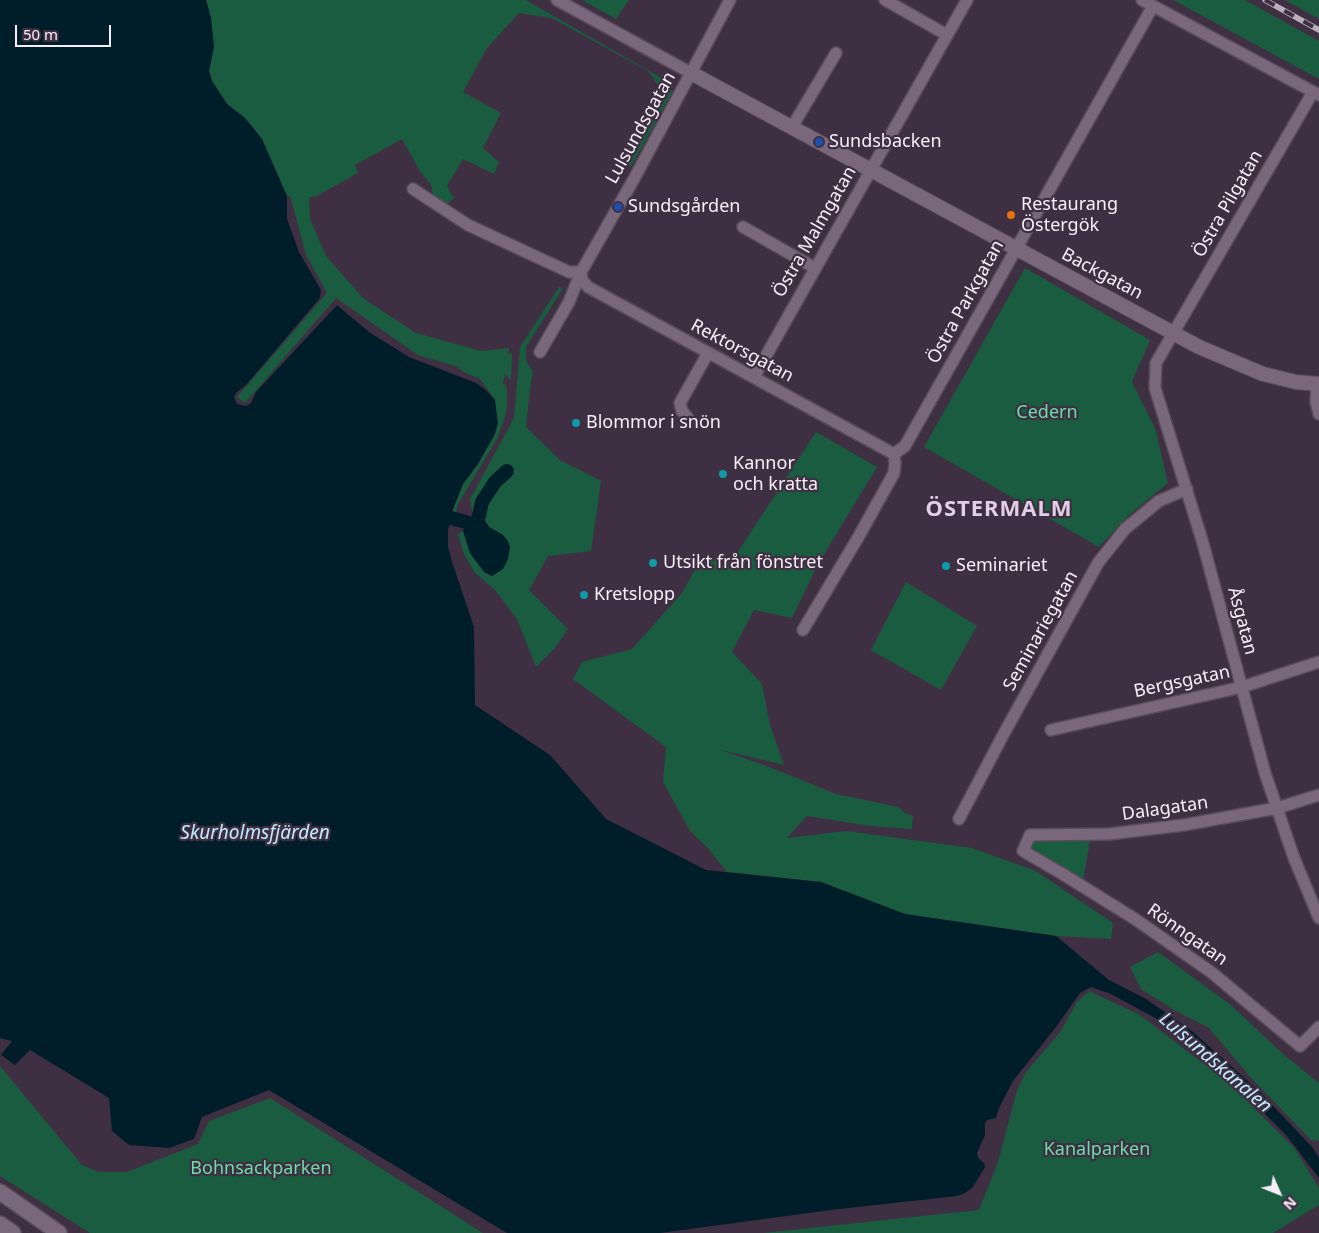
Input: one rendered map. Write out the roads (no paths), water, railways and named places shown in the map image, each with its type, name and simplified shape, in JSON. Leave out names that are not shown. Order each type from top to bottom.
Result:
[{"type":"main road","points":[[0,1192],[59,1233]]},
{"type":"main road","points":[[0,1224],[13,1233]]},
{"type":"street","points":[[557,0],[691,73]]},
{"type":"street","name":"Lulsundsgatan","points":[[540,352],[569,302],[581,272],[730,0]]},
{"type":"street","points":[[885,0],[947,35]]},
{"type":"street","name":"Östra Malmgatan","points":[[754,377],[967,0]]},
{"type":"street","points":[[1142,0],[1316,93]]},
{"type":"street","name":"Östra Parkgatan","points":[[894,454],[905,446],[1153,6]]},
{"type":"street","points":[[792,127],[836,53]]},
{"type":"street","name":"Backgatan","points":[[691,73],[1198,347],[1263,374],[1296,382],[1318,384]]},
{"type":"street","name":"Östra Pilgatan","points":[[1174,334],[1316,93]]},
{"type":"street","points":[[413,189],[468,225],[569,272],[581,272]]},
{"type":"street","points":[[743,227],[815,268]]},
{"type":"street","name":"Rektorsgatan","points":[[581,272],[582,280],[588,287],[894,454]]},
{"type":"street","name":"Åsgatan","points":[[1174,334],[1156,363],[1155,388],[1187,489],[1265,773],[1294,858],[1319,918]]},
{"type":"street","points":[[689,419],[682,411],[680,403],[708,352]]},
{"type":"street","points":[[1318,384],[1316,402],[1319,414]]},
{"type":"street","points":[[803,630],[894,473],[894,454]]},
{"type":"street","name":"Seminariegatan","points":[[959,819],[1098,563],[1125,529],[1159,501],[1187,489]]},
{"type":"street","name":"Bergsgatan","points":[[1051,730],[1242,687],[1319,662]]},
{"type":"street","name":"Dalagatan","points":[[1023,851],[1030,835],[1101,834],[1184,825],[1277,808],[1319,795]]},
{"type":"street","name":"Rönngatan","points":[[1023,851],[1061,872],[1119,909],[1211,972],[1300,1046],[1319,1027]]},
{"type":"water","name":"Skurholmsfjärden","points":[[0,0],[206,0],[211,18],[214,47],[209,71],[212,81],[227,104],[245,118],[262,139],[287,196],[287,219],[299,252],[321,290],[320,298],[246,385],[237,392],[234,397],[237,404],[246,406],[251,403],[256,392],[337,305],[369,332],[409,357],[476,383],[495,400],[498,423],[495,434],[478,464],[463,484],[453,509],[448,530],[448,547],[452,562],[474,627],[475,705],[550,755],[606,819],[706,870],[821,882],[905,914],[1056,936],[1109,980],[1146,999],[1192,1031],[1260,1092],[1313,1148],[1319,1158],[1319,1178],[1286,1135],[1222,1071],[1194,1047],[1157,1019],[1111,994],[1091,987],[1080,993],[1056,1027],[1013,1081],[996,1118],[987,1120],[985,1123],[985,1135],[977,1153],[978,1158],[984,1163],[985,1167],[973,1187],[965,1193],[957,1196],[831,1210],[660,1233],[507,1233],[269,1090],[202,1117],[194,1139],[169,1148],[129,1145],[112,1131],[109,1098],[30,1050],[15,1065],[1,1055],[12,1041],[0,1038]]},
{"type":"water","points":[[473,514],[482,516],[489,527],[503,535],[510,547],[508,559],[503,569],[492,576],[484,572],[470,553],[463,531],[467,520]]},
{"type":"waterway","points":[[479,516],[482,502],[495,482],[507,471]]},
{"type":"waterway","points":[[451,518],[466,522]]},
{"type":"railway","points":[[1265,0],[1319,30]]},
{"type":"place","name":"Sundsbacken","points":[[819,142]]},
{"type":"place","name":"Sundsgården","points":[[618,207]]},
{"type":"place","name":"Restaurang Östergök","points":[[1011,215]]},
{"type":"place","name":"Blommor i snön","points":[[576,423]]},
{"type":"place","name":"Kannor och kratta","points":[[723,474]]},
{"type":"place","name":"Utsikt från fönstret","points":[[653,563]]},
{"type":"place","name":"Seminariet","points":[[946,566]]},
{"type":"place","name":"Kretslopp","points":[[584,595]]},
{"type":"district","name":"ÖSTERMALM","points":[[999,510]]},
{"type":"park label","name":"Cedern","points":[[1047,413]]},
{"type":"park label","name":"Kanalparken","points":[[1097,1150]]},
{"type":"park label","name":"Bohnsackparken","points":[[261,1169]]},
{"type":"water label","name":"Lulsundskanalen","points":[[1215,1063]]}]
